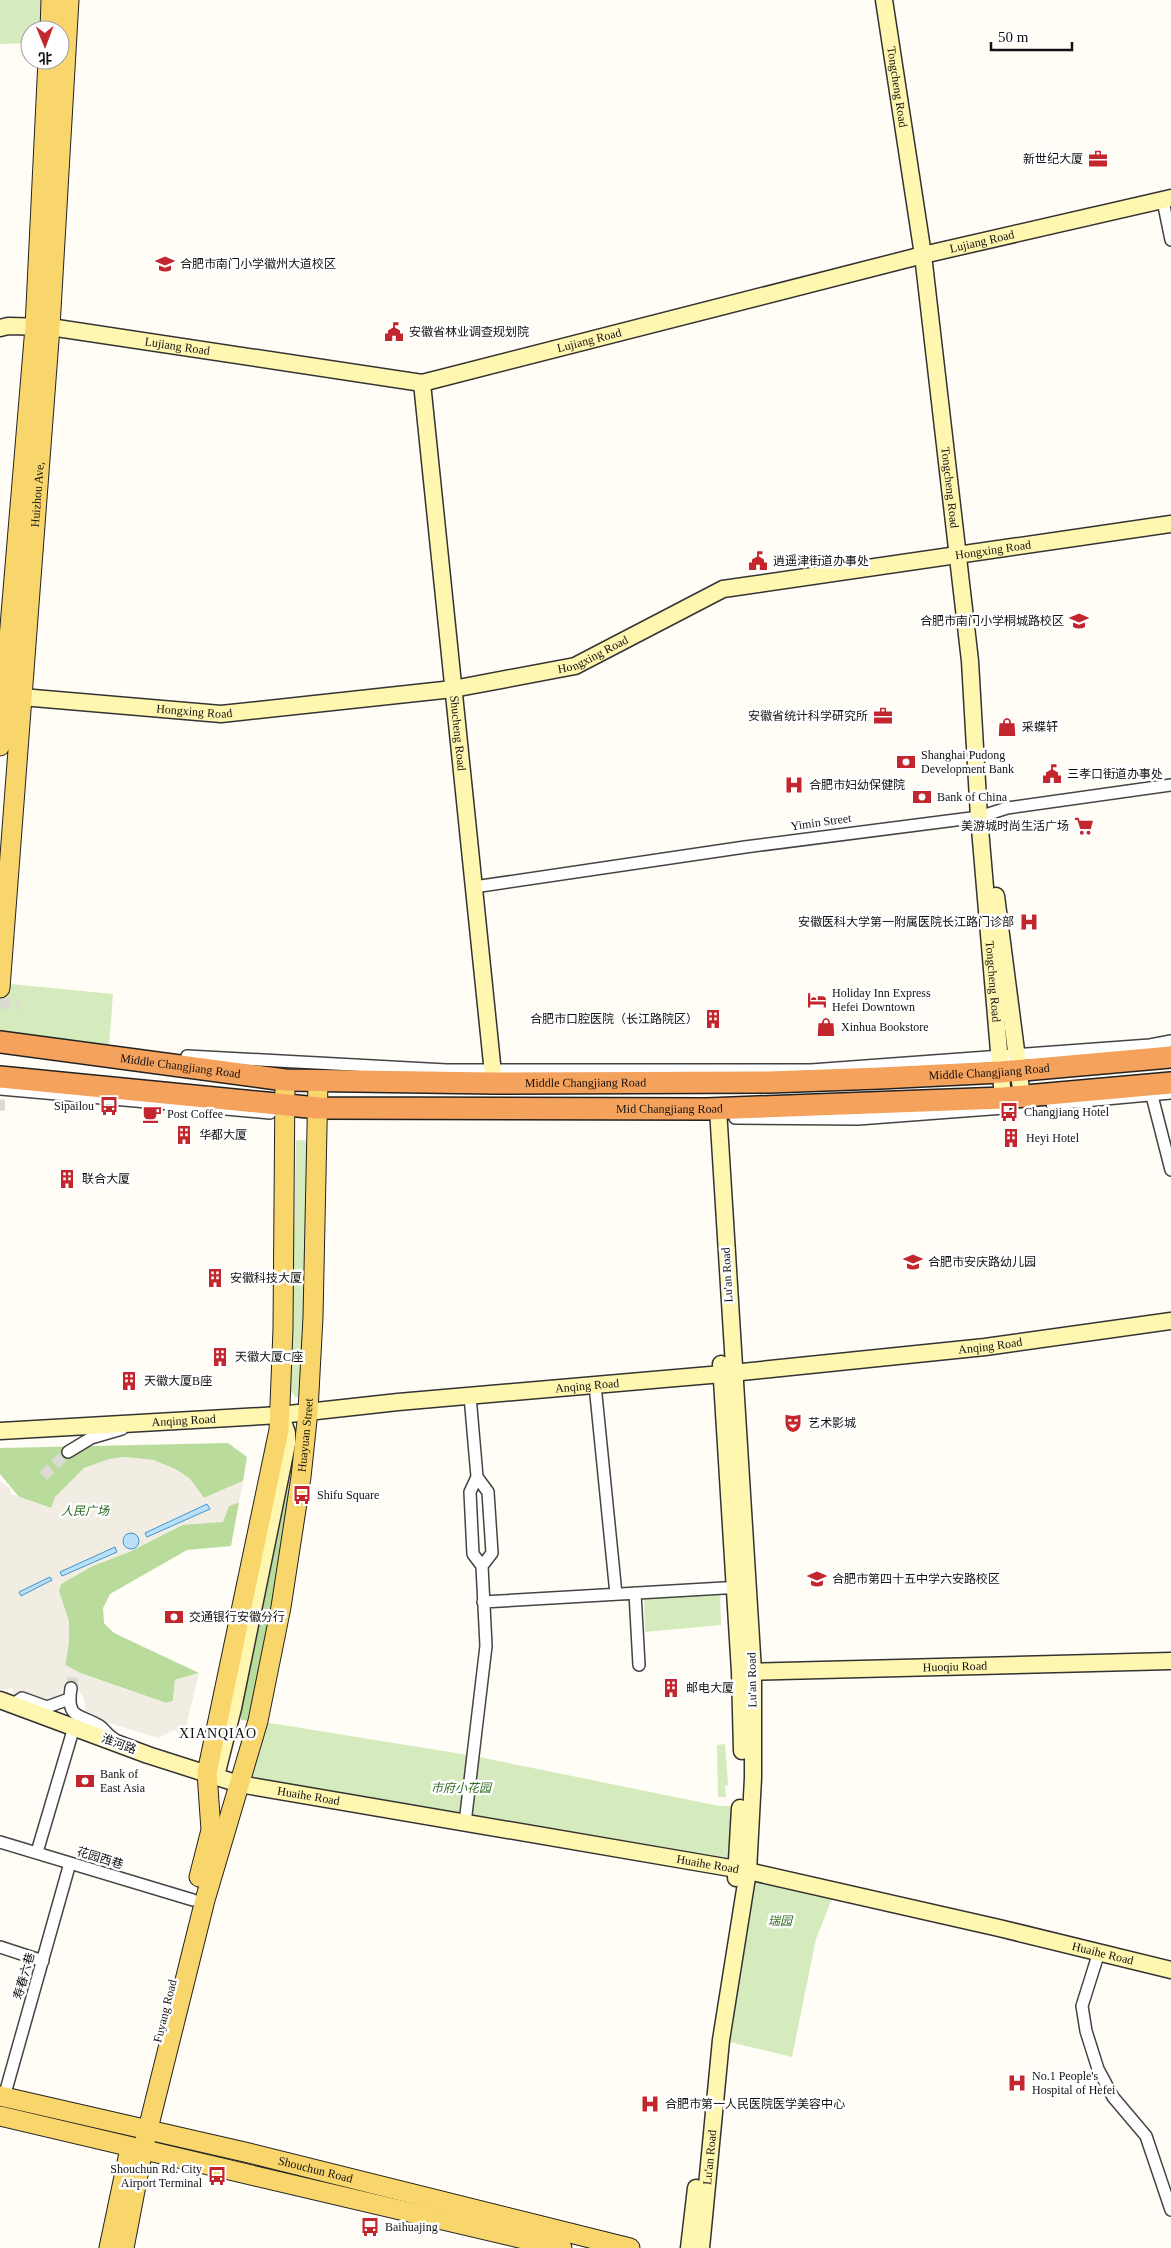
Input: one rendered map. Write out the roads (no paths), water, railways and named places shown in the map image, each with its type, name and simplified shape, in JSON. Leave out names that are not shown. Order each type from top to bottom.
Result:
[{"type":"highway","name":"Middle Changjiang Road","points":[[0,1042],[285,1080],[318,1081],[493,1077],[769,1082],[1009,1063],[1171,1057]]},
{"type":"highway","points":[[0,1077],[284,1110],[318,1112]]},
{"type":"highway","points":[[1013,1098],[1171,1083]]},
{"type":"highway","name":"Mid Changjiang Road","points":[[318,1112],[713,1113],[1013,1098]]},
{"type":"main road","points":[[50,20],[51,0]]},
{"type":"main road","name":"Huizhou Ave,","points":[[0,988],[9,696],[43,327],[70,0]]},
{"type":"main road","name":"Huizhou Ave,","points":[[43,327],[48,70]]},
{"type":"main road","name":"Huizhou Ave,","points":[[0,746],[9,696]]},
{"type":"main road","points":[[212,1775],[280,1415],[283,1323],[285,1080]]},
{"type":"main road","name":"Huayuan Street","points":[[239,1784],[258,1721],[281,1608],[301,1477],[308,1411],[318,1081]]},
{"type":"main road","name":"Fuyang Road","points":[[124,2248],[139,2138],[193,1900],[211,1830],[212,1775]]},
{"type":"main road","name":"Fuyang Road","points":[[109,2248],[239,1784]]},
{"type":"main road","name":"Shouchun Road","points":[[2,2097],[139,2138],[562,2248]]},
{"type":"main road","name":"Shouchun Road","points":[[0,2116],[249,2154],[630,2248]]},
{"type":"street","name":"Tongcheng Road","points":[[884,0],[926,254]]},
{"type":"street","name":"Tongcheng Road","points":[[894,0],[962,554],[983,816],[1013,1098]]},
{"type":"street","name":"Lujiang Road","points":[[0,328],[8,326],[43,327],[422,383],[926,254],[1167,200]]},
{"type":"street","points":[[1167,200],[1171,240]]},
{"type":"street","name":"Shucheng Road","points":[[422,383],[493,1077]]},
{"type":"street","name":"Hongxing Road","points":[[9,696],[221,714],[453,689],[575,666],[723,589],[1171,524]]},
{"type":"street","name":"Yimin Street","points":[[474,887],[764,844],[983,816],[1007,808],[1171,784]]},
{"type":"street","points":[[0,1031],[201,1058],[446,1070],[493,1077]]},
{"type":"street","points":[[1009,1063],[1171,1041]]},
{"type":"street","points":[[0,1089],[246,1112],[284,1110]]},
{"type":"street","points":[[713,1113],[858,1119],[1171,1093]]},
{"type":"street","points":[[1152,1096],[1171,1170]]},
{"type":"street","name":"Lu'an Road","points":[[701,2248],[721,2040],[742,1870],[747,1671],[713,1113]]},
{"type":"street","name":"Anqing Road","points":[[0,1431],[136,1425],[280,1415],[728,1373],[984,1347],[1171,1321]]},
{"type":"street","points":[[595,1385],[616,1594]]},
{"type":"street","points":[[465,1823],[486,1646],[482,1566],[473,1554],[470,1492],[477,1477],[470,1396]]},
{"type":"street","points":[[68,1452],[91,1438],[136,1425]]},
{"type":"street","points":[[477,1477],[488,1492],[492,1553],[482,1566]]},
{"type":"street","points":[[483,1602],[741,1587]]},
{"type":"street","points":[[635,1593],[639,1665]]},
{"type":"street","name":"Huoqiu Road","points":[[747,1671],[1171,1661]]},
{"type":"street","points":[[6,1703],[22,1698],[47,1707],[70,1694],[73,1710],[79,1718],[100,1726],[107,1735],[140,1751]]},
{"type":"street","name":"淮河路","points":[[6,1703],[239,1784]]},
{"type":"street","points":[[37,1852],[74,1728]]},
{"type":"street","name":"Huaihe Road","points":[[239,1784],[742,1870],[1171,1970]]},
{"type":"street","name":"花园西巷","points":[[0,1842],[193,1900]]},
{"type":"street","name":"寿春六巷","points":[[2,2097],[70,1863]]},
{"type":"street","name":"Lu'an Road","points":[[689,2248],[742,1870]]},
{"type":"street","points":[[0,1946],[43,1961]]},
{"type":"street","points":[[1099,1952],[1082,2006],[1086,2031],[1098,2069],[1113,2097],[1146,2136],[1171,2210]]},
{"type":"water","points":[[207,1504],[210,1509],[147,1537],[145,1533]]},
{"type":"water","points":[[131,1533],[137,1535],[139,1541],[137,1547],[131,1549],[125,1547],[123,1541],[125,1535]]},
{"type":"water","points":[[115,1547],[117,1552],[62,1576],[60,1572]]},
{"type":"water","points":[[50,1577],[52,1580],[21,1596],[19,1592]]},
{"type":"tunnel","points":[[0,1003],[19,1005]]},
{"type":"tunnel","points":[[0,1105],[5,1105]]},
{"type":"tunnel","points":[[43,1476],[68,1452]]},
{"type":"tunnel","points":[[71,1688],[74,1673]]},
{"type":"place","name":"新世纪大厦","points":[[1098,159]]},
{"type":"place","name":"合肥市南门小学徽州大道校区","points":[[165,264]]},
{"type":"place","name":"安徽省林业调查规划院","points":[[394,332]]},
{"type":"place","name":"逍遥津街道办事处","points":[[758,561]]},
{"type":"place","name":"合肥市南门小学桐城路校区","points":[[1079,621]]},
{"type":"place","name":"安徽省统计科学研究所","points":[[883,716]]},
{"type":"place","name":"采蝶轩","points":[[1007,727]]},
{"type":"place","name":"Shanghai Pudong Development Bank","points":[[906,762]]},
{"type":"place","name":"三孝口街道办事处","points":[[1052,774]]},
{"type":"place","name":"合肥市妇幼保健院","points":[[794,785]]},
{"type":"place","name":"Bank of China","points":[[922,797]]},
{"type":"place","name":"美游城时尚生活广场","points":[[1084,826]]},
{"type":"place","name":"安徽医科大学第一附属医院长江路门诊部","points":[[1029,922]]},
{"type":"place","name":"Holiday Inn Express Hefei Downtown","points":[[817,1000]]},
{"type":"place","name":"合肥市口腔医院（长江路院区）","points":[[713,1019]]},
{"type":"place","name":"Xinhua Bookstore","points":[[826,1027]]},
{"type":"place","name":"Sipailou","points":[[109,1106]]},
{"type":"place","name":"Changjiang Hotel","points":[[1009,1112]]},
{"type":"place","name":"Post Coffee","points":[[152,1114]]},
{"type":"place","name":"华都大厦","points":[[184,1135]]},
{"type":"place","name":"Heyi Hotel","points":[[1011,1138]]},
{"type":"place","name":"联合大厦","points":[[67,1179]]},
{"type":"place","name":"合肥市安庆路幼儿园","points":[[913,1262]]},
{"type":"place","name":"安徽科技大厦","points":[[215,1278]]},
{"type":"place","name":"天徽大厦C座","points":[[220,1357]]},
{"type":"place","name":"天徽大厦B座","points":[[129,1381]]},
{"type":"place","name":"艺术影城","points":[[793,1423]]},
{"type":"place","name":"Shifu Square","points":[[302,1495]]},
{"type":"place","name":"合肥市第四十五中学六安路校区","points":[[817,1579]]},
{"type":"place","name":"交通银行安徽分行","points":[[174,1617]]},
{"type":"place","name":"邮电大厦","points":[[671,1688]]},
{"type":"place","name":"Bank of East Asia","points":[[85,1781]]},
{"type":"place","name":"No.1 People's Hospital of Hefei","points":[[1017,2083]]},
{"type":"place","name":"合肥市第一人民医院医学美容中心","points":[[650,2104]]},
{"type":"place","name":"Shouchun Rd. City Airport Terminal","points":[[217,2176]]},
{"type":"place","name":"Baihuajing","points":[[370,2227]]},
{"type":"district","name":"XIANQIAO","points":[[218,1733]]},
{"type":"park label","name":"人民广场","points":[[85,1511]]},
{"type":"park label","name":"市府小花园","points":[[461,1788]]},
{"type":"park label","name":"瑞园","points":[[780,1921]]}]
